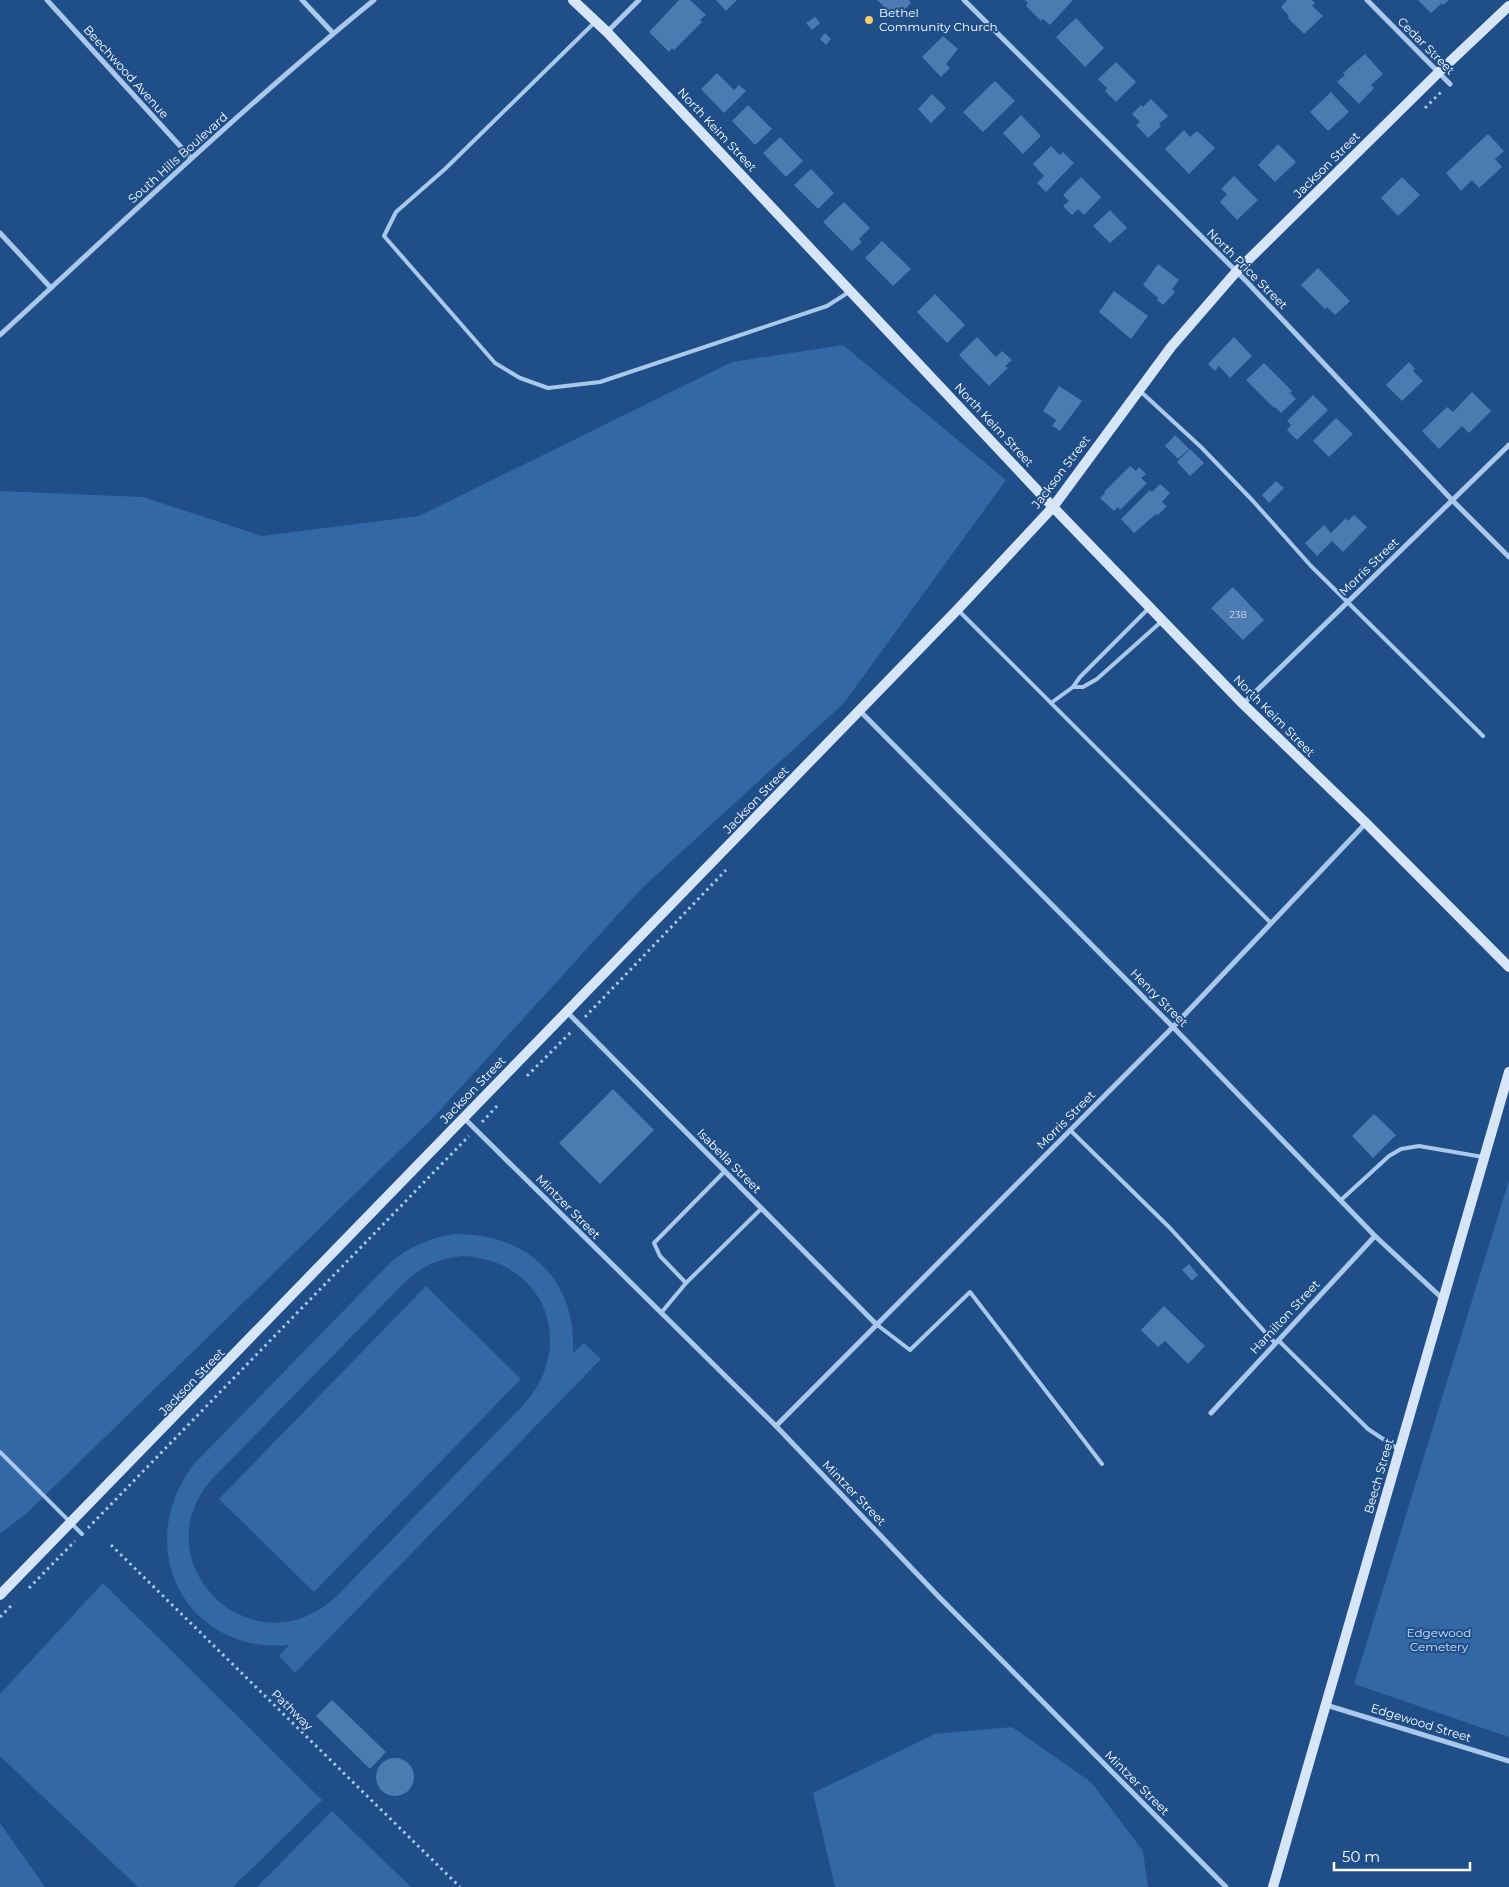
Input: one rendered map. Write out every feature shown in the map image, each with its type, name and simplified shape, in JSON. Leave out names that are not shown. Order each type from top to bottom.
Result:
[{"type":"street","name":"Beechwood Avenue","points":[[47,0],[191,158]]},
{"type":"street","points":[[302,0],[333,33]]},
{"type":"street","name":"South Hills Boulevard","points":[[0,335],[191,158],[333,33],[374,0]]},
{"type":"street","name":"North Keim Street","points":[[573,0],[607,32],[1053,507],[1243,704],[1366,823],[1509,967]]},
{"type":"street","points":[[607,32],[639,0]]},
{"type":"street","name":"North Price Street","points":[[964,0],[1236,272],[1452,500],[1509,557]]},
{"type":"street","name":"Cedar Street","points":[[1367,0],[1450,84]]},
{"type":"street","name":"Jackson Street","points":[[0,1596],[958,609],[1053,507],[1171,347],[1236,272],[1438,73],[1509,6]]},
{"type":"street","points":[[0,233],[51,288]]},
{"type":"street","name":"Morris Street","points":[[1243,704],[1509,446]]},
{"type":"street","name":"Henry Street","points":[[860,711],[1173,1027],[1375,1236],[1442,1299]]},
{"type":"street","name":"Morris Street","points":[[776,1426],[1173,1027],[1366,823]]},
{"type":"street","name":"Isabella Street","points":[[567,1012],[876,1324]]},
{"type":"street","name":"Beech Street","points":[[1273,1887],[1509,1072]]},
{"type":"street","name":"Mintzer Street","points":[[464,1118],[776,1426],[940,1598],[1226,1887]]},
{"type":"street","name":"Hamilton Street","points":[[1211,1413],[1375,1236]]},
{"type":"street","name":"Edgewood Street","points":[[1326,1705],[1509,1761]]},
{"type":"lane","points":[[596,22],[445,169],[396,212],[384,236],[495,363],[520,378],[548,388],[600,382],[827,306],[851,291]]},
{"type":"lane","points":[[1139,389],[1201,447],[1253,501],[1311,566],[1483,736]]},
{"type":"lane","points":[[1051,703],[1073,687],[1080,676],[1150,607]]},
{"type":"lane","points":[[958,609],[1271,923]]},
{"type":"lane","points":[[1073,687],[1083,687],[1097,679],[1163,620]]},
{"type":"lane","points":[[1070,1130],[1170,1228],[1276,1342],[1368,1429],[1399,1450]]},
{"type":"lane","points":[[1341,1200],[1389,1156],[1401,1150],[1419,1146],[1484,1157]]},
{"type":"lane","points":[[686,1282],[660,1256],[654,1243],[725,1171]]},
{"type":"lane","points":[[661,1313],[686,1282],[762,1208]]},
{"type":"lane","points":[[876,1324],[910,1350],[970,1292],[1102,1464]]},
{"type":"lane","points":[[0,1452],[82,1534]]},
{"type":"path","name":"Pathway","points":[[111,1545],[460,1887]]},
{"type":"green space","points":[[843,345],[1006,480],[844,703],[642,888],[432,1119],[28,1512],[0,1534],[0,491],[143,497],[262,536],[419,516],[732,362]]},
{"type":"green space","name":"Edgewood Cemetery","points":[[1509,1180],[1509,1737],[1354,1684]]},
{"type":"green space","points":[[454,1234],[480,1236],[504,1242],[525,1252],[542,1265],[556,1283],[566,1303],[572,1327],[573,1353],[584,1343],[601,1359],[295,1673],[279,1656],[289,1645],[252,1643],[221,1632],[197,1613],[179,1589],[169,1560],[168,1528],[176,1496],[194,1464],[392,1261],[414,1247],[429,1240]],"holes":[[[463,1256],[491,1261],[514,1272],[532,1288],[544,1308],[550,1330],[549,1354],[541,1378],[526,1402],[336,1597],[304,1617],[271,1623],[240,1615],[215,1598],[197,1572],[189,1542],[193,1510],[213,1478],[414,1274],[441,1260],[455,1257]]]},
{"type":"green space","points":[[426,1286],[521,1379],[314,1592],[219,1499]]},
{"type":"green space","points":[[103,1583],[322,1800],[233,1887],[138,1887],[0,1756],[0,1694]]},
{"type":"green space","points":[[1012,1727],[1091,1782],[1143,1851],[1148,1887],[835,1887],[813,1793],[935,1734]]},
{"type":"green space","points":[[332,1811],[411,1887],[257,1887]]},
{"type":"green space","points":[[0,1823],[45,1887],[0,1887]]},
{"type":"building","points":[[679,0],[690,0],[706,15],[700,20],[702,22],[674,50],[672,48],[669,52],[649,32]]},
{"type":"building","points":[[716,0],[737,0],[726,11]]},
{"type":"building","points":[[877,0],[909,0],[911,3],[896,18]]},
{"type":"building","points":[[1025,0],[1073,0],[1050,25],[1043,19],[1041,21],[1026,6],[1028,3]]},
{"type":"building","points":[[1287,0],[1312,0],[1315,3],[1312,6],[1323,16],[1304,34],[1288,18],[1289,16],[1281,7]]},
{"type":"building","points":[[1418,0],[1449,0],[1443,5],[1442,3],[1431,13]]},
{"type":"building","points":[[815,17],[820,23],[812,30],[806,23]]},
{"type":"building","points":[[1076,18],[1104,48],[1085,67],[1056,37]]},
{"type":"building","points":[[825,33],[831,39],[826,45],[820,39]]},
{"type":"building","points":[[943,36],[958,49],[946,64],[950,68],[941,77],[922,57]]},
{"type":"building","points":[[1365,54],[1383,74],[1371,85],[1374,88],[1359,104],[1337,82],[1345,75],[1343,73]]},
{"type":"building","points":[[1116,62],[1136,82],[1116,102],[1105,91],[1107,88],[1098,79]]},
{"type":"building","points":[[717,73],[734,90],[739,85],[746,91],[724,113],[701,89]]},
{"type":"building","points":[[995,81],[1015,101],[983,132],[963,112]]},
{"type":"building","points":[[1331,92],[1349,112],[1328,131],[1310,112]]},
{"type":"building","points":[[932,94],[946,108],[931,123],[918,109]]},
{"type":"building","points":[[1151,99],[1168,116],[1159,124],[1161,126],[1148,138],[1136,125],[1140,122],[1132,114]]},
{"type":"building","points":[[748,105],[772,129],[755,145],[732,121]]},
{"type":"building","points":[[1021,115],[1041,136],[1023,154],[1003,133]]},
{"type":"building","points":[[1184,130],[1190,137],[1197,131],[1215,148],[1189,174],[1165,149]]},
{"type":"building","points":[[1488,134],[1504,151],[1495,159],[1502,167],[1479,188],[1472,180],[1461,191],[1446,173]]},
{"type":"building","points":[[780,137],[803,161],[786,177],[763,153]]},
{"type":"building","points":[[1278,144],[1296,162],[1275,182],[1258,165]]},
{"type":"building","points":[[1051,146],[1060,155],[1063,152],[1074,163],[1046,192],[1037,183],[1044,176],[1033,164]]},
{"type":"building","points":[[811,169],[834,193],[818,209],[794,185]]},
{"type":"building","points":[[1234,176],[1258,200],[1237,220],[1220,202],[1227,194],[1221,189]]},
{"type":"building","points":[[1081,177],[1101,197],[1084,215],[1078,209],[1072,215],[1063,206],[1069,201],[1063,195]]},
{"type":"building","points":[[1402,177],[1420,195],[1398,216],[1381,198]]},
{"type":"building","points":[[844,202],[870,228],[859,239],[862,242],[852,251],[823,222]]},
{"type":"building","points":[[1110,210],[1127,228],[1110,243],[1093,226]]},
{"type":"building","points":[[882,241],[911,269],[893,286],[865,258]]},
{"type":"building","points":[[1158,264],[1179,280],[1172,289],[1175,292],[1163,305],[1143,285]]},
{"type":"building","points":[[1318,268],[1350,301],[1335,315],[1327,307],[1325,309],[1301,285]]},
{"type":"building","points":[[1114,291],[1148,316],[1131,339],[1099,312]]},
{"type":"building","points":[[935,294],[965,325],[947,343],[917,312]]},
{"type":"building","points":[[977,337],[996,357],[1002,351],[1012,360],[1005,366],[1008,368],[989,386],[959,355]]},
{"type":"building","points":[[1234,337],[1252,356],[1230,378],[1219,366],[1215,371],[1208,364]]},
{"type":"building","points":[[1409,362],[1415,369],[1413,371],[1423,381],[1402,401],[1386,385]]},
{"type":"building","points":[[1264,363],[1292,391],[1290,393],[1296,399],[1281,413],[1246,380]]},
{"type":"building","points":[[1059,386],[1082,401],[1060,431],[1052,426],[1056,420],[1043,411]]},
{"type":"building","points":[[1472,392],[1491,411],[1469,433],[1462,426],[1439,449],[1422,431],[1447,407],[1453,412]]},
{"type":"building","points":[[1313,395],[1328,410],[1297,440],[1287,430],[1291,425],[1287,421]]},
{"type":"building","points":[[1336,418],[1353,434],[1329,457],[1313,441]]},
{"type":"building","points":[[1175,435],[1189,449],[1178,459],[1165,446]]},
{"type":"building","points":[[1190,449],[1204,463],[1190,476],[1177,462]]},
{"type":"building","points":[[1130,466],[1136,471],[1139,467],[1146,474],[1141,478],[1147,483],[1120,510],[1118,507],[1114,511],[1100,498]]},
{"type":"building","points":[[1276,481],[1284,488],[1269,503],[1262,495]]},
{"type":"building","points":[[1160,484],[1170,493],[1162,502],[1167,506],[1134,533],[1121,519],[1150,490],[1152,492]]},
{"type":"building","points":[[1354,515],[1367,527],[1343,552],[1332,541],[1317,556],[1305,543],[1324,525],[1331,533],[1346,518],[1348,521]]},
{"type":"building","points":[[1233,587],[1264,620],[1243,640],[1211,608]]},
{"type":"building","points":[[613,1089],[654,1130],[600,1184],[559,1143]]},
{"type":"building","points":[[1374,1114],[1396,1135],[1373,1158],[1352,1136]]},
{"type":"building","points":[[1189,1264],[1198,1275],[1192,1281],[1182,1270]]},
{"type":"building","points":[[1164,1306],[1205,1346],[1188,1364],[1165,1341],[1158,1347],[1141,1330]]},
{"type":"building","points":[[332,1700],[386,1752],[370,1769],[316,1716]]},
{"type":"building","points":[[395,1758],[408,1764],[414,1777],[408,1790],[395,1796],[382,1790],[376,1777],[382,1764]]},
{"type":"place","name":"Bethel Community Church","points":[[869,20]]}]
